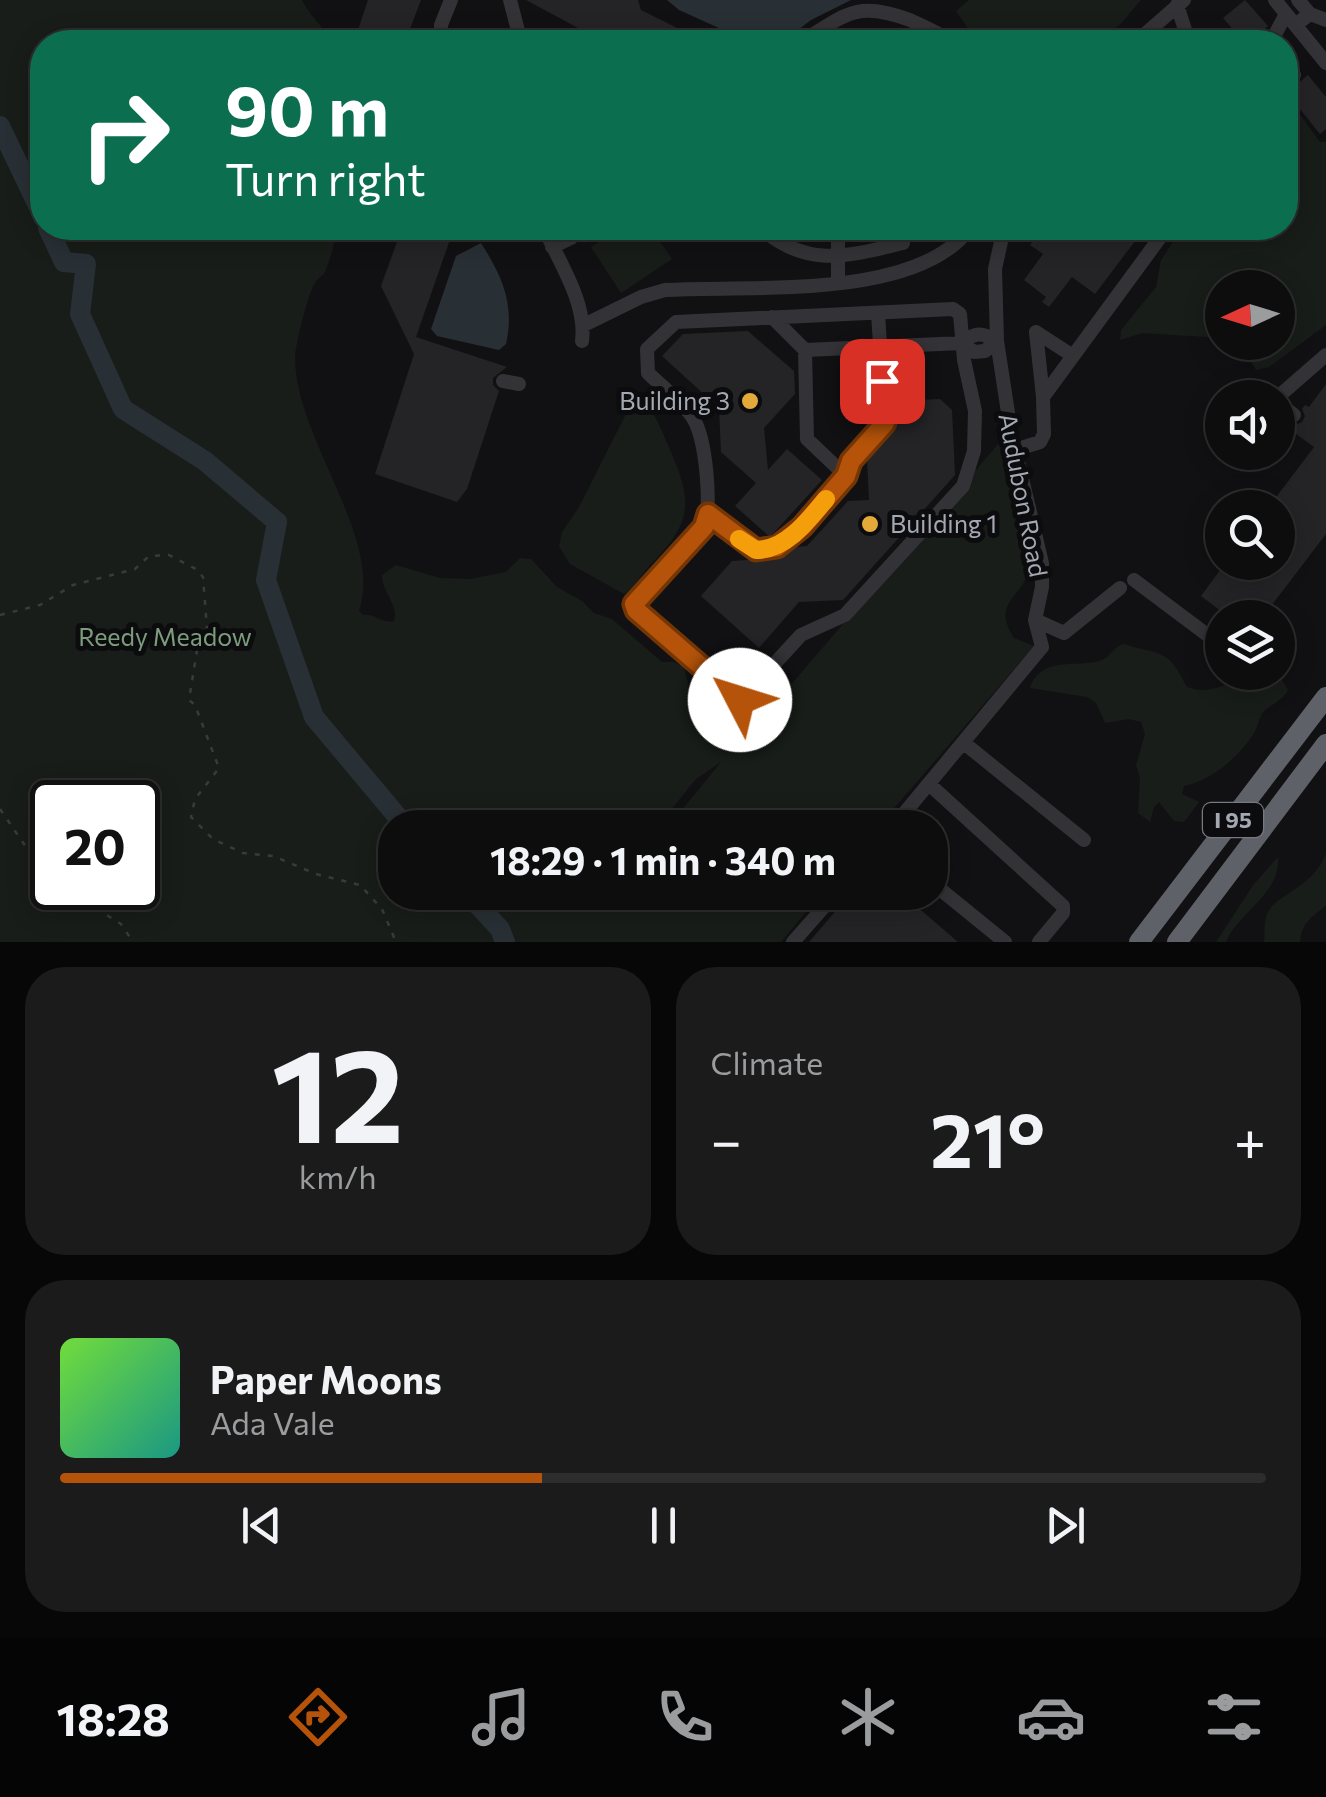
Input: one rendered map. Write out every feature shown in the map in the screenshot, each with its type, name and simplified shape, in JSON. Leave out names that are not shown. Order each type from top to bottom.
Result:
[{"type":"highway","name":"I 95","points":[[1140,942],[1326,697]]},
{"type":"highway","name":"I 95","points":[[1177,942],[1326,744]]},
{"type":"street","points":[[441,30],[451,0]]},
{"type":"street","points":[[510,0],[518,30]]},
{"type":"street","points":[[1275,0],[1326,63]]},
{"type":"street","points":[[1298,0],[1310,14],[1326,20]]},
{"type":"street","points":[[1149,30],[1180,2],[1186,30]]},
{"type":"street","points":[[822,30],[852,13],[872,8],[932,30]]},
{"type":"street","points":[[1282,30],[1291,20],[1310,14]]},
{"type":"street","points":[[549,240],[584,324],[582,341]]},
{"type":"street","points":[[552,247],[568,240]]},
{"type":"street","points":[[781,240],[814,256],[838,257],[902,244]]},
{"type":"street","points":[[838,240],[838,282]]},
{"type":"street","points":[[584,324],[665,290],[874,278],[923,264],[957,240]]},
{"type":"street","name":"Audubon Road","points":[[907,810],[1042,647],[1036,620],[1042,563],[1015,450],[997,341],[995,269],[1001,240]]},
{"type":"street","points":[[1044,397],[1158,240]]},
{"type":"street","points":[[956,310],[960,314],[976,429],[972,460],[959,493],[846,616],[801,635],[740,700],[634,608],[704,527],[708,514],[706,475],[696,424],[691,414],[648,373],[646,351],[676,322],[878,313],[956,310]]},
{"type":"street","points":[[708,514],[747,546],[772,549],[802,527],[846,476],[851,461],[885,423],[878,313]]},
{"type":"street","points":[[772,318],[805,350],[807,438],[846,476]]},
{"type":"street","points":[[1015,450],[1033,446],[1044,434],[1036,332],[1073,356]]},
{"type":"street","points":[[805,350],[962,343],[974,352],[986,350],[997,341]]},
{"type":"street","points":[[1295,383],[1326,355]]},
{"type":"street","points":[[503,380],[519,384]]},
{"type":"street","points":[[1036,620],[1064,633],[1127,584],[1205,635]]},
{"type":"street","points":[[964,743],[1084,840]]},
{"type":"street","points":[[929,784],[1063,906],[1062,914],[1039,942]]},
{"type":"street","points":[[948,896],[1005,942]]},
{"type":"street","points":[[794,942],[822,910]]},
{"type":"path","points":[[0,615],[40,605],[73,585],[135,569],[150,556],[169,555],[196,570],[203,578],[207,629],[197,650],[188,700],[200,717],[218,768],[196,799],[191,817],[212,838],[242,853],[272,856],[316,874],[360,885],[382,910],[396,942]]},
{"type":"path","points":[[0,809],[30,853]]},
{"type":"path","points":[[95,910],[122,924],[133,942]]},
{"type":"green space","name":"Reedy Meadow","points":[[0,0],[302,0],[323,30],[30,30],[30,240],[335,240],[325,272],[309,297],[295,356],[298,387],[308,420],[359,551],[363,582],[359,611],[363,615],[394,621],[394,609],[382,575],[396,565],[440,578],[470,579],[506,572],[520,558],[531,559],[557,587],[594,613],[612,619],[662,662],[684,667],[689,687],[698,699],[732,712],[750,732],[1000,442],[1028,552],[1026,577],[1007,607],[1007,625],[1014,638],[1034,646],[893,810],[682,810],[721,762],[696,779],[671,810],[378,810],[378,910],[808,910],[781,942],[0,942]]},
{"type":"green space","points":[[969,0],[1141,0],[1119,26],[1110,30],[969,30],[956,11]]},
{"type":"green space","points":[[1298,112],[1320,142],[1326,142],[1326,325],[1295,348],[1295,270],[1205,270],[1205,337],[1143,333],[1120,340],[1121,330],[1156,287],[1161,260],[1174,240],[1298,240]]},
{"type":"green space","points":[[602,240],[659,240],[672,259],[621,293],[591,247]]},
{"type":"green space","points":[[1250,360],[1278,360],[1269,367],[1256,370]]},
{"type":"green space","points":[[631,404],[645,404],[658,423],[682,480],[685,509],[682,522],[665,549],[624,594],[570,564],[559,546],[562,532],[579,507]]},
{"type":"green space","points":[[1123,644],[1163,655],[1187,687],[1288,690],[1264,711],[1254,733],[1233,759],[1204,779],[1184,786],[1182,794],[1199,802],[1184,822],[1174,821],[1159,802],[1150,822],[1138,813],[1140,778],[1136,765],[1145,734],[1141,722],[1129,719],[1105,723],[1096,703],[1087,697],[1030,688],[1043,670],[1095,662]]},
{"type":"green space","points":[[1326,853],[1326,906],[1305,925],[1300,942],[1264,942],[1270,909],[1312,875]]},
{"type":"green space","points":[[1278,857],[1273,882],[1266,892],[1226,942],[1216,942],[1254,884]]},
{"type":"shaded area","points":[[667,0],[851,0],[798,30],[723,30],[679,10]]},
{"type":"shaded area","points":[[481,243],[501,279],[508,303],[506,344],[499,350],[437,336],[431,329],[456,256]]},
{"type":"building","points":[[368,0],[421,0],[410,30],[358,30]]},
{"type":"building","points":[[526,0],[638,0],[641,10],[681,30],[582,30]]},
{"type":"building","points":[[1245,0],[1268,26],[1263,30],[1234,30],[1223,18]]},
{"type":"building","points":[[1308,75],[1326,97],[1326,129],[1320,134],[1298,107],[1298,84]]},
{"type":"building","points":[[398,240],[450,240],[416,337],[507,367],[493,378],[499,391],[467,489],[457,502],[375,474],[414,354],[381,286]]},
{"type":"building","points":[[1034,240],[1136,240],[1095,294],[1072,277],[1049,307],[1042,302],[1046,297],[1024,280],[1043,254],[1030,245]]},
{"type":"building","name":"Building 3","points":[[748,331],[794,371],[795,394],[764,428],[768,470],[787,449],[822,480],[770,537],[735,506],[756,483],[721,452],[719,408],[662,356],[683,334]]},
{"type":"building","points":[[1326,384],[1326,534],[1295,575],[1295,490],[1282,490],[1314,447],[1295,433],[1295,425],[1305,416],[1302,409],[1305,405],[1309,407]]},
{"type":"building","name":"Building 1","points":[[940,399],[952,410],[955,475],[843,600],[799,602],[759,648],[701,596],[732,561],[776,558],[794,547],[807,546],[848,501],[869,500],[867,459],[898,423],[897,401]]},
{"type":"building","points":[[1213,580],[1291,580],[1276,600],[1206,600],[1201,596]]},
{"type":"building","points":[[837,910],[921,910],[958,942],[809,942]]},
{"type":"waterway","points":[[0,126],[30,189]]},
{"type":"waterway","points":[[54,240],[64,262],[86,264],[80,314],[123,409],[205,461],[277,522],[266,580],[314,717],[392,810]]},
{"type":"waterway","points":[[483,910],[500,929],[505,942]]},
{"type":"slow traffic","points":[[739,539],[756,550],[777,547],[802,527],[826,499]]},
{"type":"place","name":"Building 3","points":[[750,401]]},
{"type":"place","name":"Building 1","points":[[870,524]]},
{"type":"route","points":[[740,700],[636,610],[634,604],[704,527],[708,514],[756,550],[777,547],[802,527],[885,423],[882,381]]}]
